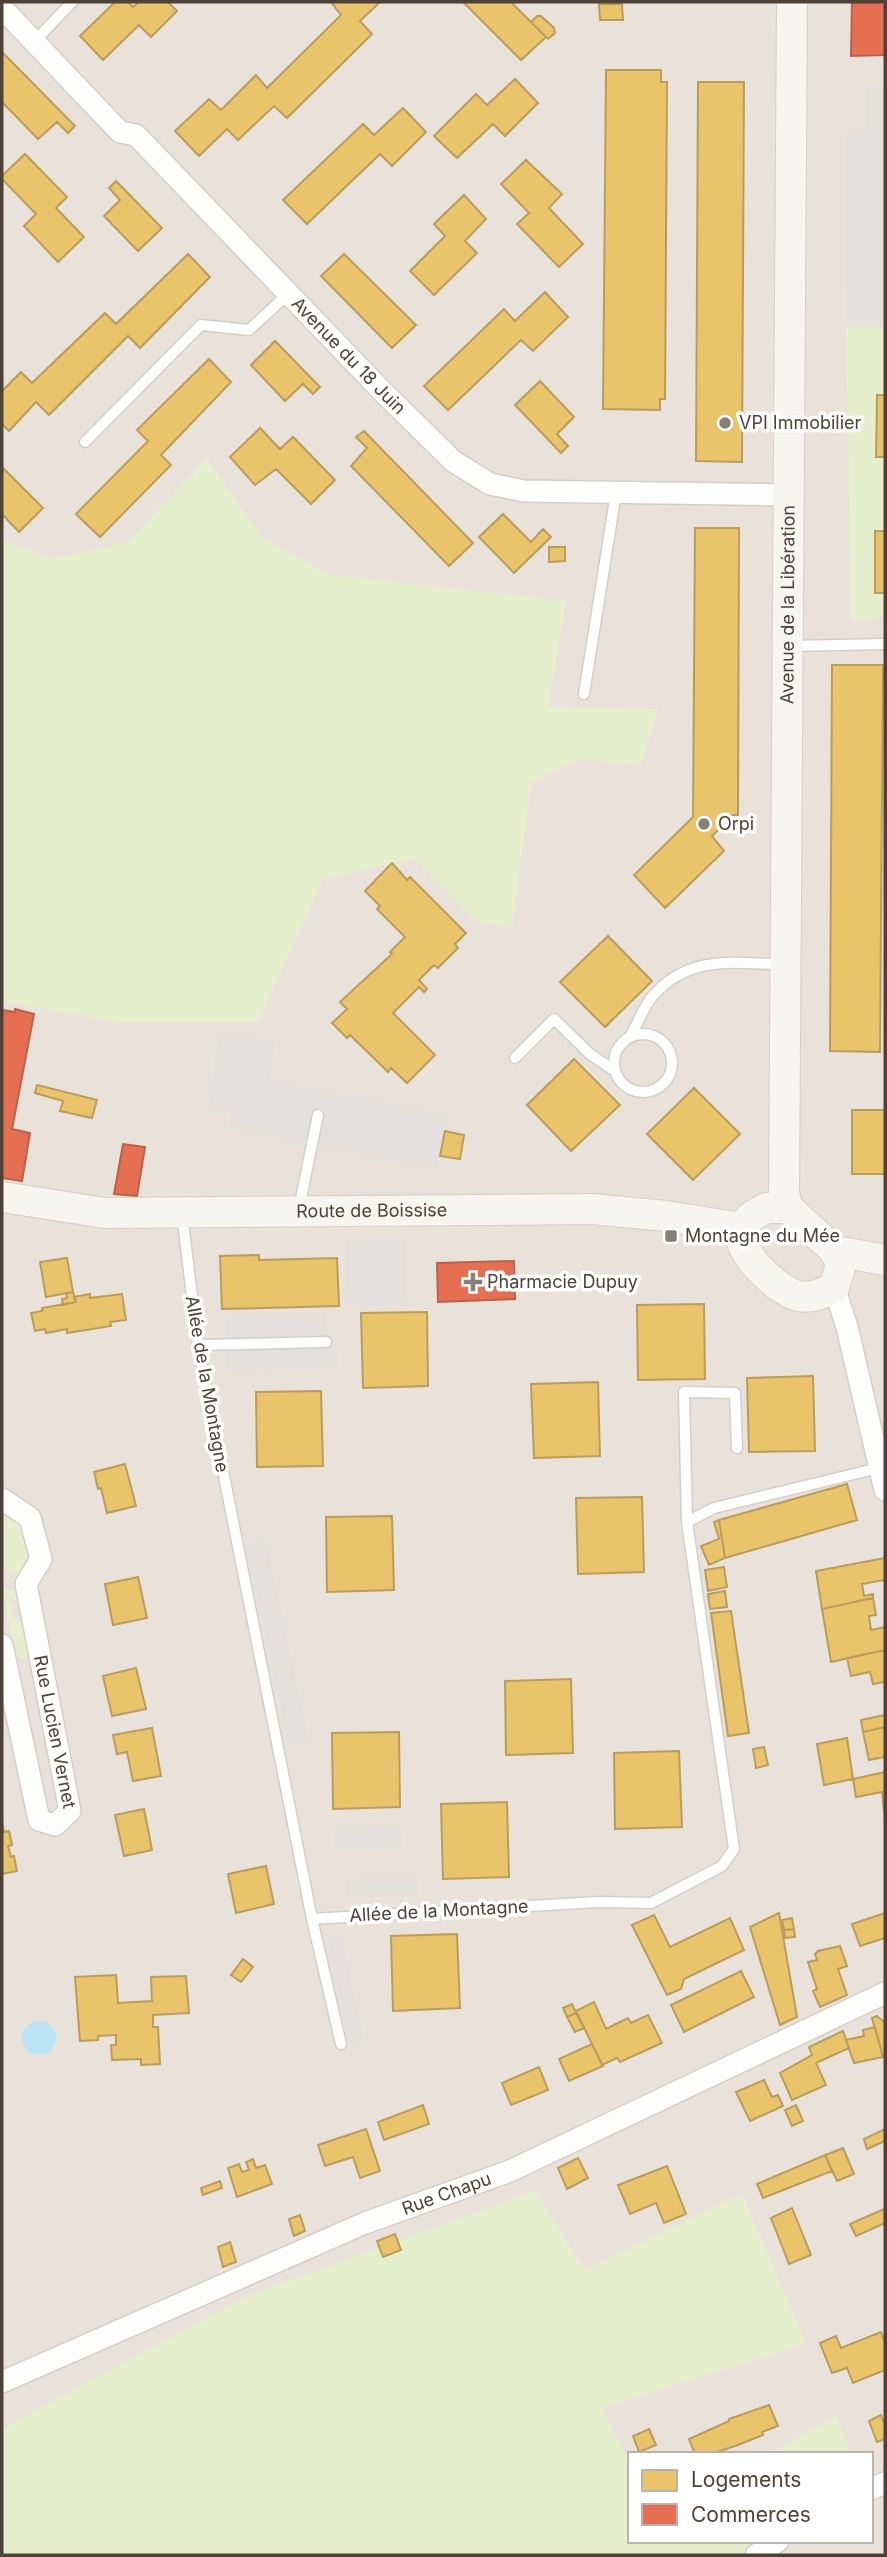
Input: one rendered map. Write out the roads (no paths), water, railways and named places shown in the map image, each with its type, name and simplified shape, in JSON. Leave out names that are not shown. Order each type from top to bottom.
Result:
[{"type":"street","name":"Avenue de la Libération","points":[[788,1208],[784,1194],[793,2]]},
{"type":"street","name":"Avenue du 18 Juin","points":[[2,8],[120,132],[136,135],[453,461],[491,484],[524,491],[790,495]]},
{"type":"street","name":"Route de Boissise","points":[[2,1197],[105,1213],[592,1209],[666,1216],[742,1228]]},
{"type":"street","points":[[834,1287],[815,1296],[799,1296],[783,1289],[748,1257],[741,1241],[742,1228],[753,1215],[766,1208],[788,1208],[835,1251],[841,1265],[834,1287],[882,1467],[885,1490]]},
{"type":"street","points":[[835,1251],[885,1260]]},
{"type":"street","name":"Rue Lucien Vernet","points":[[2,1496],[30,1518],[41,1559],[26,1584],[70,1811],[55,1825],[39,1820],[2,1645]]},
{"type":"street","name":"Rue Chapu","points":[[2,2382],[365,2223],[510,2171],[885,1993]]},
{"type":"street","points":[[756,2555],[775,2543]]},
{"type":"lane","points":[[35,41],[72,2]]},
{"type":"lane","points":[[85,442],[201,325],[249,330],[288,294]]},
{"type":"lane","points":[[583,694],[616,493]]},
{"type":"lane","points":[[788,646],[885,644]]},
{"type":"lane","points":[[615,1071],[616,1051],[630,1037],[650,999],[672,978],[710,963],[786,964]]},
{"type":"lane","points":[[515,1058],[554,1019],[590,1054],[615,1071],[626,1087],[635,1092],[655,1090],[670,1076],[671,1056],[667,1046],[660,1039],[640,1034],[630,1037]]},
{"type":"lane","points":[[298,1212],[318,1115]]},
{"type":"lane","name":"Allée de la Montagne","points":[[182,1214],[198,1345],[312,1919],[598,1902],[651,1903],[722,1866],[734,1849],[687,1522],[684,1392],[735,1393],[737,1448]]},
{"type":"lane","points":[[198,1345],[326,1342]]},
{"type":"lane","points":[[687,1522],[715,1508],[882,1467]]},
{"type":"lane","points":[[312,1919],[341,2044]]},
{"type":"water","points":[[39,2021],[51,2026],[56,2038],[51,2050],[39,2055],[27,2050],[22,2038],[27,2026]]},
{"type":"place","name":"VPI Immobilier","points":[[725,423]]},
{"type":"place","name":"Orpi","points":[[704,824]]},
{"type":"place","name":"Montagne du Mée","points":[[671,1236]]},
{"type":"place","name":"Pharmacie Dupuy","points":[[473,1282]]}]
